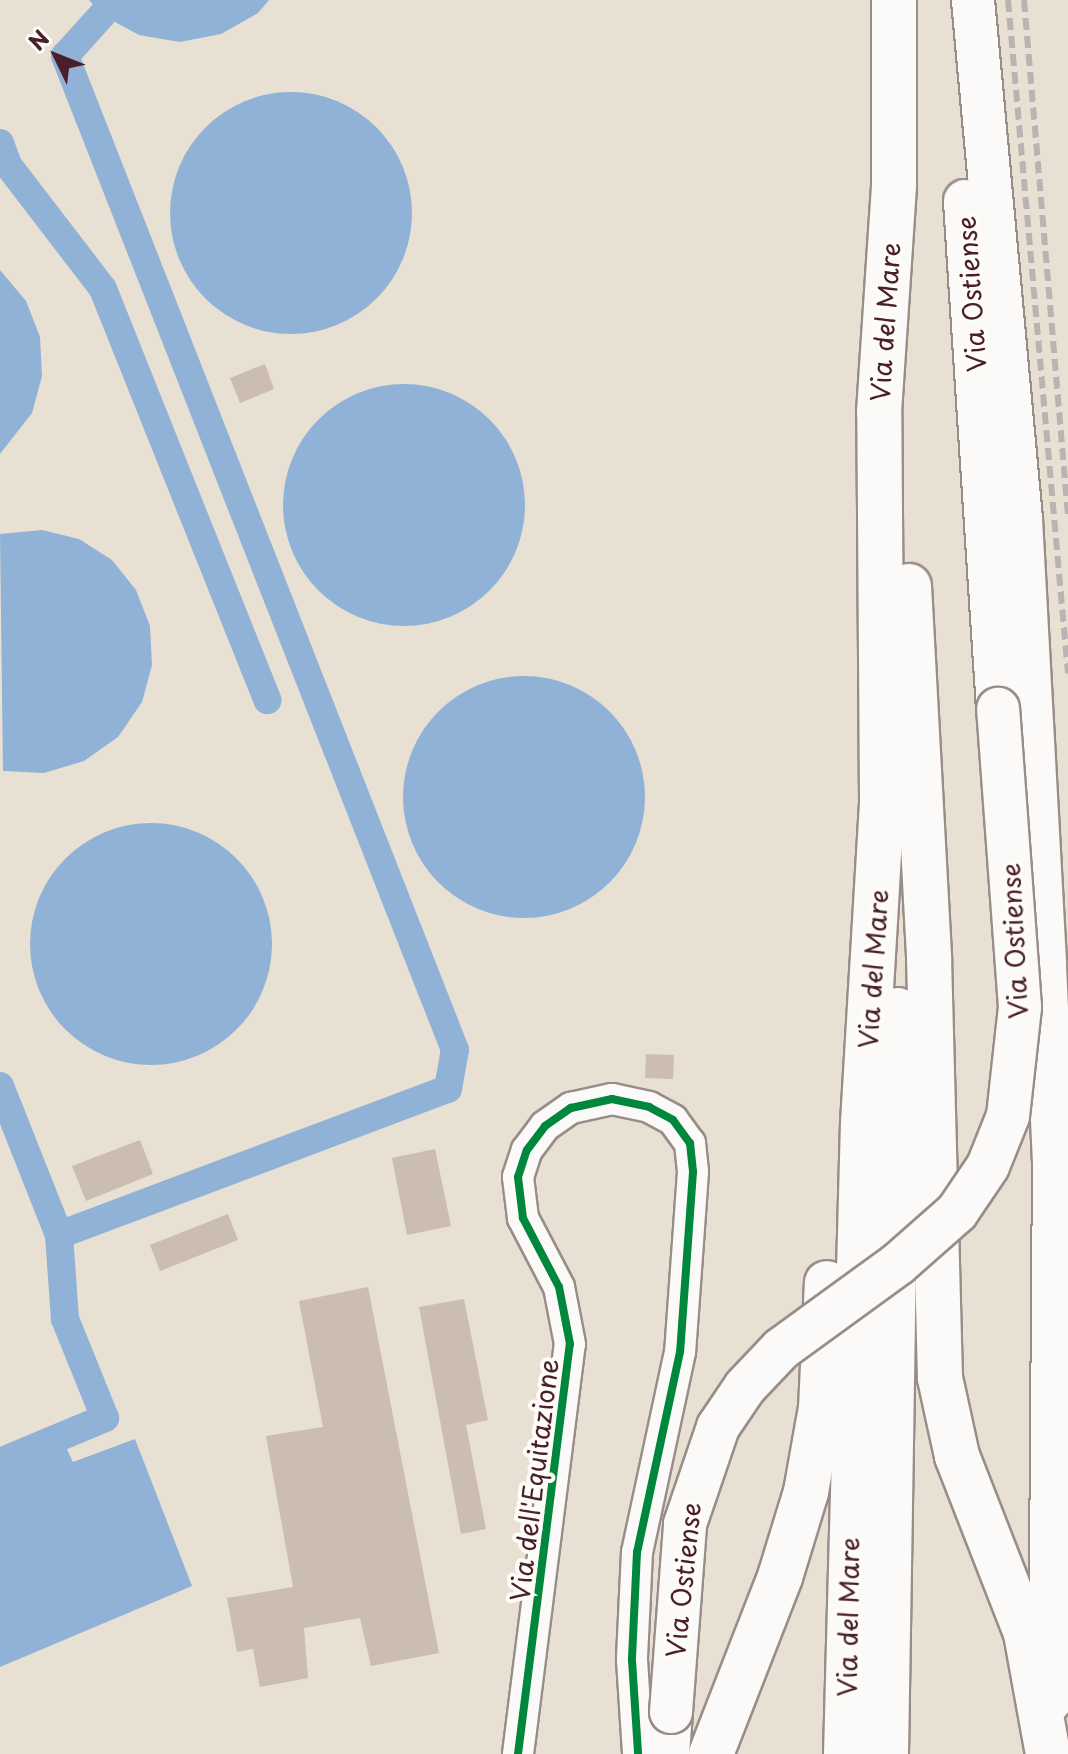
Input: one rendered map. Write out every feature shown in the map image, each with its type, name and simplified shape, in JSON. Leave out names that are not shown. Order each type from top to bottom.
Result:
[{"type":"main road","name":"Via del Mare","points":[[846,1754],[863,1123],[882,799],[879,412],[894,184],[894,0]]},
{"type":"main road","name":"Via Ostiense","points":[[653,1738],[685,1524],[718,1427],[745,1387],[781,1349],[898,1264],[957,1212],[988,1166],[1008,1116],[1020,1007],[951,0]]},
{"type":"main road","name":"Via Ostiense","points":[[973,0],[1021,519],[1047,995],[1054,1161],[1049,1754]]},
{"type":"main road","name":"Via del Mare","points":[[886,1754],[908,575],[907,332],[894,184]]},
{"type":"main road","points":[[908,575],[929,958],[940,1378],[957,1456],[1026,1633],[1049,1754]]},
{"type":"main road","points":[[711,1754],[788,1553],[817,1432],[849,965],[881,627]]},
{"type":"street","name":"Via dell'Equitazione","points":[[518,1754],[570,1344],[559,1287],[523,1218],[518,1177],[535,1137],[571,1108],[597,1100],[638,1103],[673,1120],[690,1143],[693,1225],[680,1352],[640,1525],[632,1622],[653,1738]]},
{"type":"water","points":[[89,0],[269,0],[258,13],[221,34],[180,42],[139,35],[102,15]]},
{"type":"water","points":[[291,92],[315,94],[337,101],[377,127],[403,167],[410,189],[410,237],[403,259],[377,299],[337,325],[315,332],[291,334],[267,332],[245,325],[205,299],[179,259],[172,237],[170,213],[172,189],[179,167],[205,127],[245,101],[267,94]]},
{"type":"water","points":[[0,270],[26,301],[40,337],[42,376],[32,413],[0,454]]},
{"type":"water","points":[[404,384],[428,386],[450,393],[490,419],[516,459],[523,481],[523,529],[516,551],[490,591],[450,617],[428,624],[404,626],[380,624],[358,617],[318,591],[292,551],[285,529],[283,505],[285,481],[292,459],[318,419],[358,393],[380,386]]},
{"type":"water","points":[[42,530],[79,539],[112,560],[136,590],[150,626],[152,665],[142,702],[118,737],[84,761],[44,773],[3,771],[0,534]]},
{"type":"water","points":[[524,676],[548,678],[570,685],[610,711],[636,751],[643,773],[643,821],[636,843],[610,883],[570,909],[548,916],[524,918],[500,916],[478,909],[438,883],[412,843],[405,821],[403,797],[405,773],[412,751],[438,711],[478,685],[500,678]]},
{"type":"water","points":[[151,823],[175,825],[197,832],[237,858],[263,898],[270,920],[270,968],[263,990],[237,1030],[197,1056],[175,1063],[151,1065],[127,1063],[105,1056],[65,1030],[39,990],[32,968],[30,944],[32,920],[39,898],[65,858],[105,832],[127,825]]},
{"type":"water","points":[[61,1437],[73,1462],[135,1439],[192,1586],[0,1667],[0,1462]]},
{"type":"building","points":[[265,364],[274,389],[240,403],[230,378]]},
{"type":"building","points":[[646,1054],[674,1055],[673,1079],[645,1078]]},
{"type":"building","points":[[140,1140],[153,1174],[86,1201],[72,1166]]},
{"type":"building","points":[[435,1149],[451,1226],[407,1235],[392,1158]]},
{"type":"building","points":[[228,1214],[238,1240],[160,1271],[150,1245]]},
{"type":"building","points":[[368,1287],[439,1653],[371,1666],[360,1618],[304,1628],[308,1678],[260,1687],[253,1649],[237,1652],[227,1598],[293,1587],[266,1436],[323,1427],[299,1301]]},
{"type":"building","points":[[464,1299],[488,1420],[466,1425],[486,1529],[461,1534],[419,1307]]},
{"type":"waterway","points":[[0,1462],[105,1418],[65,1319],[59,1235],[448,1089],[455,1050],[65,56],[102,15]]},
{"type":"waterway","points":[[0,143],[8,165],[103,289],[267,700]]},
{"type":"waterway","points":[[0,1086],[59,1235]]},
{"type":"railway","points":[[1008,0],[1068,673]]},
{"type":"railway","points":[[1024,0],[1068,515]]},
{"type":"cycle path","points":[[518,1754],[570,1344],[559,1287],[523,1218],[518,1177],[527,1150],[545,1126],[571,1108],[612,1099],[649,1107],[673,1120],[690,1143],[693,1172],[680,1352],[637,1552],[632,1660],[638,1754]]}]
